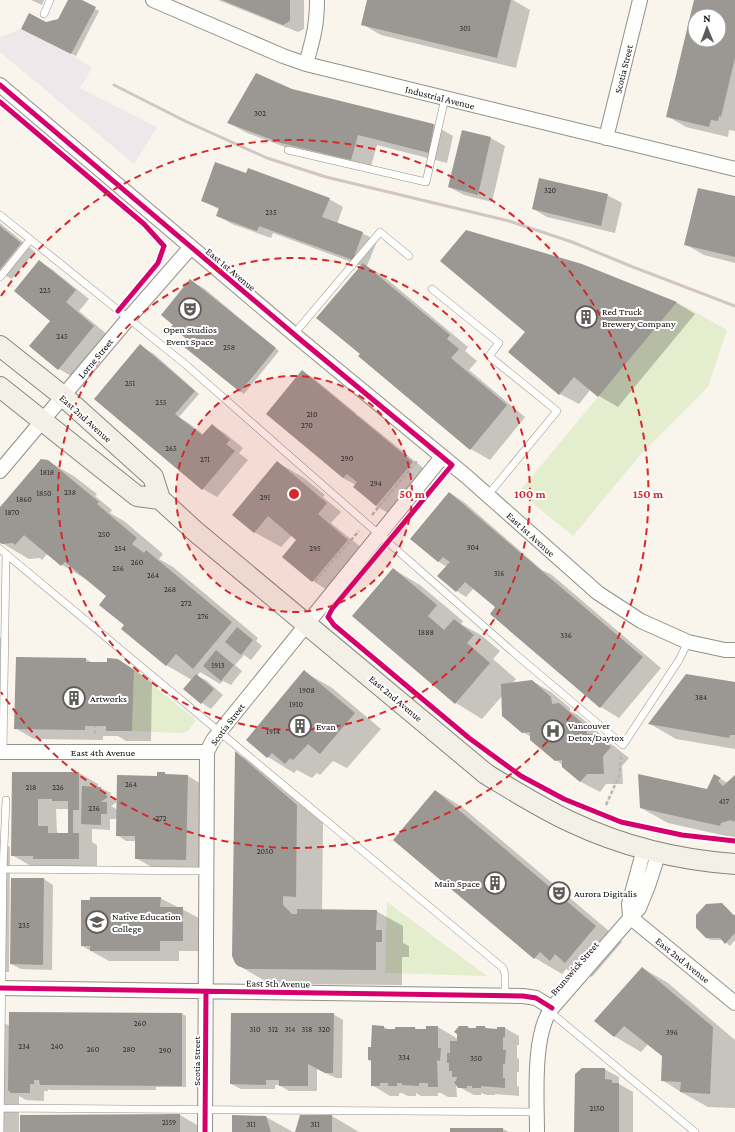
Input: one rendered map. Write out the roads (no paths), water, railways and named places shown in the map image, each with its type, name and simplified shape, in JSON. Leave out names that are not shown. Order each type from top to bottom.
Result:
[{"type":"main road","name":"East 2nd Avenue","points":[[0,346],[63,396],[153,477],[160,499],[196,532],[486,774],[526,799],[572,822],[633,846],[684,858],[735,864]]},
{"type":"main road","points":[[0,387],[137,496],[160,499]]},
{"type":"street","name":"Industrial Avenue","points":[[153,0],[282,56],[306,64],[735,169]]},
{"type":"street","points":[[306,64],[317,21],[316,0]]},
{"type":"street","name":"Scotia Street","points":[[606,138],[640,0]]},
{"type":"street","name":"East 1st Avenue","points":[[0,85],[294,334],[488,495],[598,593],[641,621],[688,642],[725,650],[735,650]]},
{"type":"street","name":"Lorne Street","points":[[0,471],[128,319],[191,247]]},
{"type":"street","name":"Scotia Street","points":[[205,1132],[207,752],[213,740],[220,731],[442,457]]},
{"type":"street","name":"East 4th Avenue","points":[[1,752],[207,752]]},
{"type":"street","points":[[630,917],[630,904],[652,851]]},
{"type":"street","name":"East 2nd Avenue","points":[[630,917],[735,1003]]},
{"type":"street","name":"Brunswick Street","points":[[537,1132],[538,1057],[540,1036],[544,1021],[551,1009],[630,917]]},
{"type":"street","name":"East 5th Avenue","points":[[1,988],[523,996],[536,998],[551,1009]]},
{"type":"lane","points":[[44,14],[50,0]]},
{"type":"lane","points":[[288,150],[426,182],[445,98]]},
{"type":"lane","points":[[0,215],[185,364],[513,652],[623,745],[679,660],[688,642]]},
{"type":"lane","points":[[294,334],[380,232],[409,256]]},
{"type":"lane","points":[[0,277],[30,240]]},
{"type":"lane","points":[[432,289],[499,343],[489,356],[557,411],[488,495]]},
{"type":"lane","points":[[0,549],[503,968],[505,974],[505,996]]},
{"type":"lane","points":[[1,752],[6,554]]},
{"type":"lane","points":[[0,1132],[3,869],[6,800]]},
{"type":"lane","points":[[3,869],[206,871]]},
{"type":"lane","points":[[551,1009],[695,1132]]},
{"type":"lane","points":[[1,1108],[537,1112]]},
{"type":"railway","points":[[114,85],[185,121],[267,158],[326,177],[509,221],[572,242],[735,306]]},
{"type":"place","name":"Open Studios Event Space","points":[[190,309]]},
{"type":"place","name":"Red Truck Brewery Company","points":[[586,317]]},
{"type":"place","name":"Artworks","points":[[74,698]]},
{"type":"place","name":"Evan","points":[[300,726]]},
{"type":"place","name":"Vancouver Detox/Daytox","points":[[553,731]]},
{"type":"place","name":"Main Space","points":[[495,883]]},
{"type":"place","name":"Aurora Digitalis","points":[[559,893]]},
{"type":"place","name":"Native Education College","points":[[97,922]]}]
